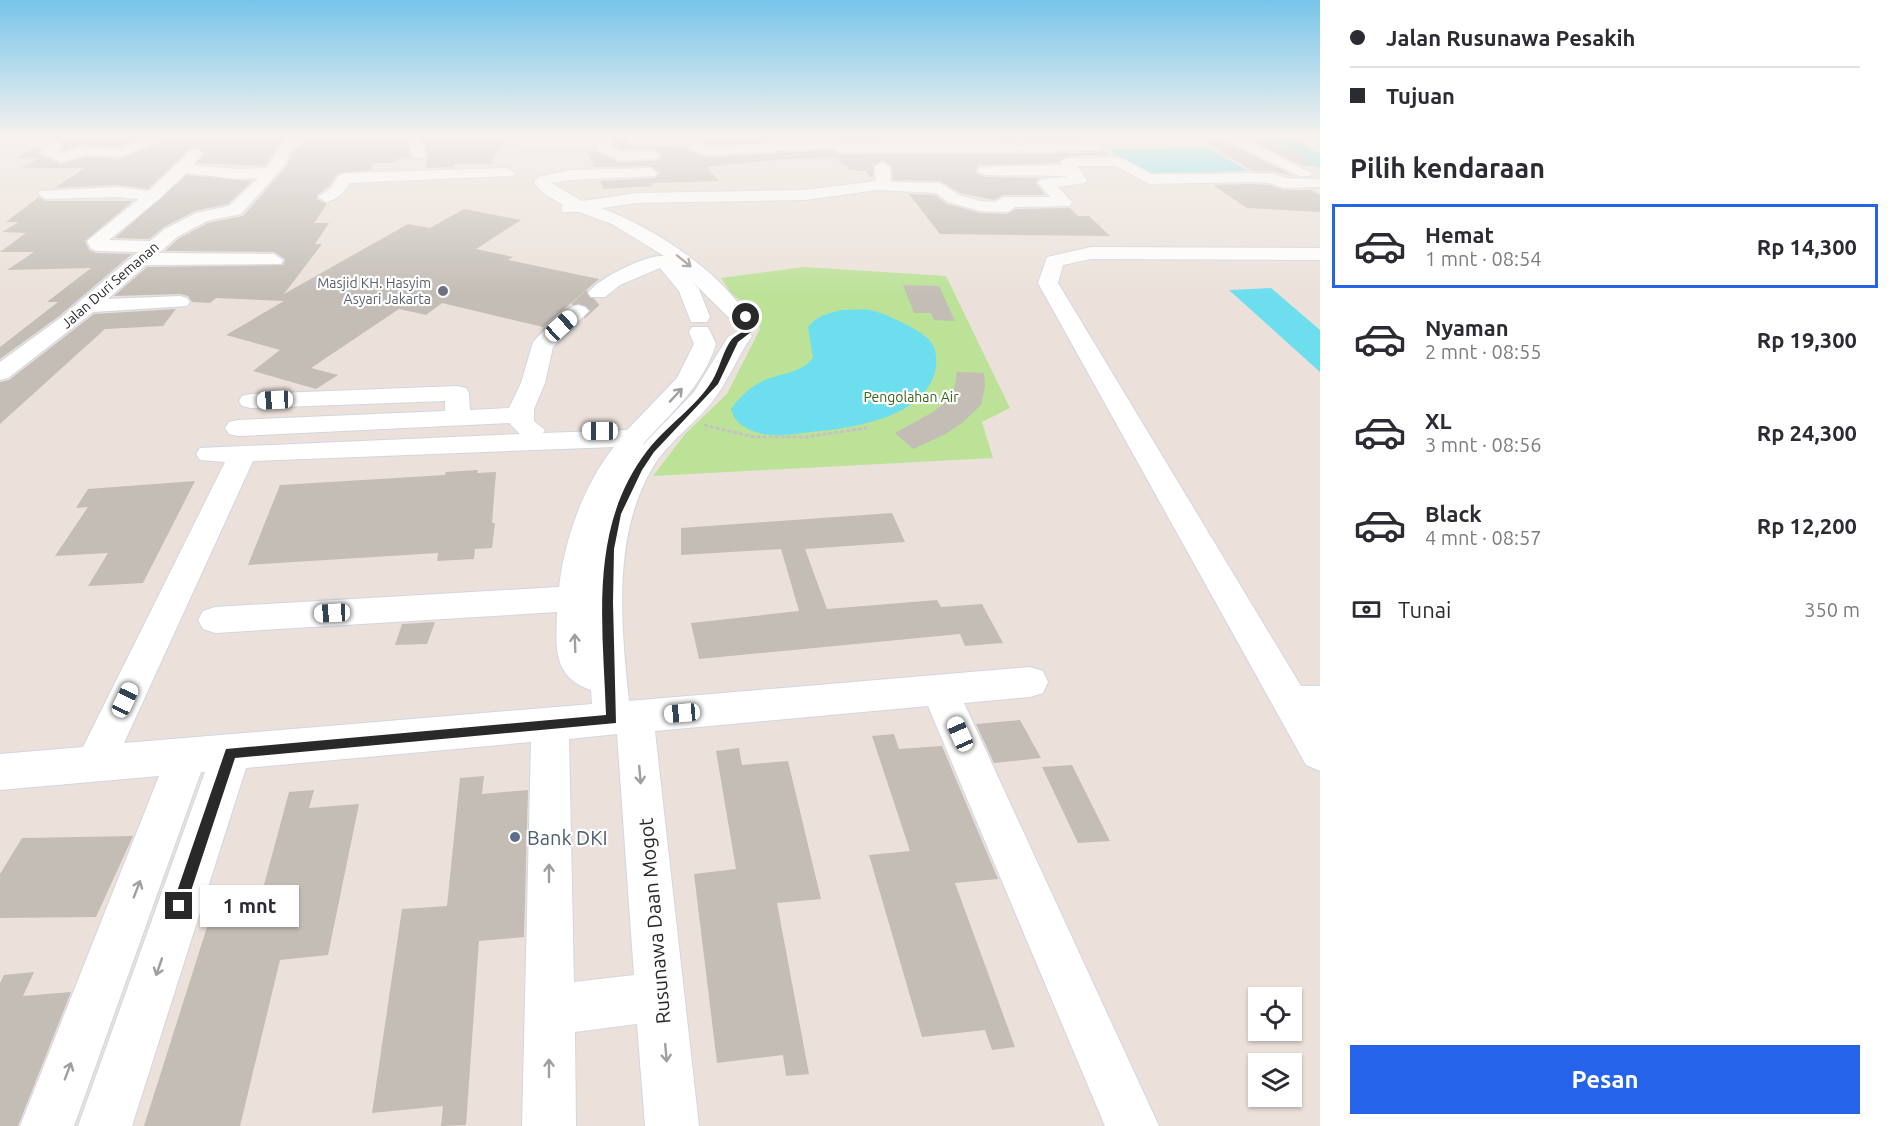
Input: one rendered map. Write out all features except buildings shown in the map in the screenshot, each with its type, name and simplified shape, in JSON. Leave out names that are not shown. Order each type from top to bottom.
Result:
[{"type":"street","points":[[98,193],[103,190]]},
{"type":"street","points":[[154,190],[153,196],[96,241],[97,245],[146,253],[216,260],[274,260]]},
{"type":"street","name":"Jalan Duri Semanan","points":[[0,373],[88,306],[171,233],[202,217],[235,210],[256,190]]},
{"type":"street","points":[[326,197],[338,190]]},
{"type":"street","points":[[544,190],[622,234],[661,261],[689,289],[705,344],[691,378],[637,434],[610,472],[591,513],[581,549],[575,598],[577,663],[580,670],[589,675],[609,676]]},
{"type":"street","points":[[576,207],[638,198],[805,195],[848,190]]},
{"type":"street","points":[[918,190],[937,192],[973,205],[1007,207],[995,190]]},
{"type":"street","points":[[997,193],[1063,203],[1053,190]]},
{"type":"street","points":[[1294,190],[1309,199]]},
{"type":"street","points":[[46,194],[98,193],[153,196]]},
{"type":"street","points":[[576,207],[629,225],[682,258],[738,324],[724,338],[700,324]]},
{"type":"street","points":[[1320,254],[1091,253],[1054,261],[1048,283],[1305,702],[1320,753]]},
{"type":"street","points":[[201,275],[216,260]]},
{"type":"street","points":[[598,293],[613,281],[661,261]]},
{"type":"street","points":[[88,306],[180,302]]},
{"type":"street","points":[[578,311],[544,341],[538,356],[533,384],[522,403],[520,415],[528,429],[538,431],[637,434]]},
{"type":"street","name":"Rusunawa Daan Mogot","points":[[672,1126],[660,996],[623,718],[609,676],[610,549],[617,514],[638,470],[651,451],[715,382],[731,347],[738,324]]},
{"type":"street","points":[[251,401],[457,393],[458,418]]},
{"type":"street","points":[[337,423],[345,397]]},
{"type":"street","points":[[210,454],[241,440],[337,423],[520,415]]},
{"type":"street","points":[[241,440],[637,434]]},
{"type":"street","points":[[95,764],[241,440]]},
{"type":"street","points":[[215,620],[575,598]]},
{"type":"street","points":[[0,772],[1030,682]]},
{"type":"street","points":[[940,690],[1132,1126]]},
{"type":"street","points":[[549,724],[549,1126]]},
{"type":"street","points":[[47,1126],[209,754]]},
{"type":"street","points":[[105,1126],[209,754]]},
{"type":"street","points":[[549,1010],[660,996]]},
{"type":"path","points":[[683,418],[754,437],[805,437],[867,428]]},
{"type":"green space","name":"Pengolahan Air","points":[[804,267],[946,276],[1010,408],[982,422],[993,458],[653,476],[685,434],[727,394],[760,329],[757,314],[731,293],[721,278]]},
{"type":"water","points":[[1271,288],[1320,330],[1320,372],[1229,290]]},
{"type":"water","points":[[842,310],[876,312],[911,327],[930,341],[936,353],[936,367],[930,384],[919,398],[904,409],[886,417],[828,430],[769,435],[740,424],[734,418],[731,409],[738,400],[758,383],[796,370],[808,363],[813,358],[808,327],[823,316]]},
{"type":"tunnel","points":[[578,311],[598,293]]},
{"type":"place","name":"Masjid KH. Hasyim Asyari Jakarta","points":[[443,291]]},
{"type":"place","name":"Bank DKI","points":[[515,837]]},
{"type":"route","points":[[179,906],[231,753],[612,719],[608,602],[610,549],[617,514],[627,490],[651,451],[715,382],[731,347],[751,327],[746,317]]}]
